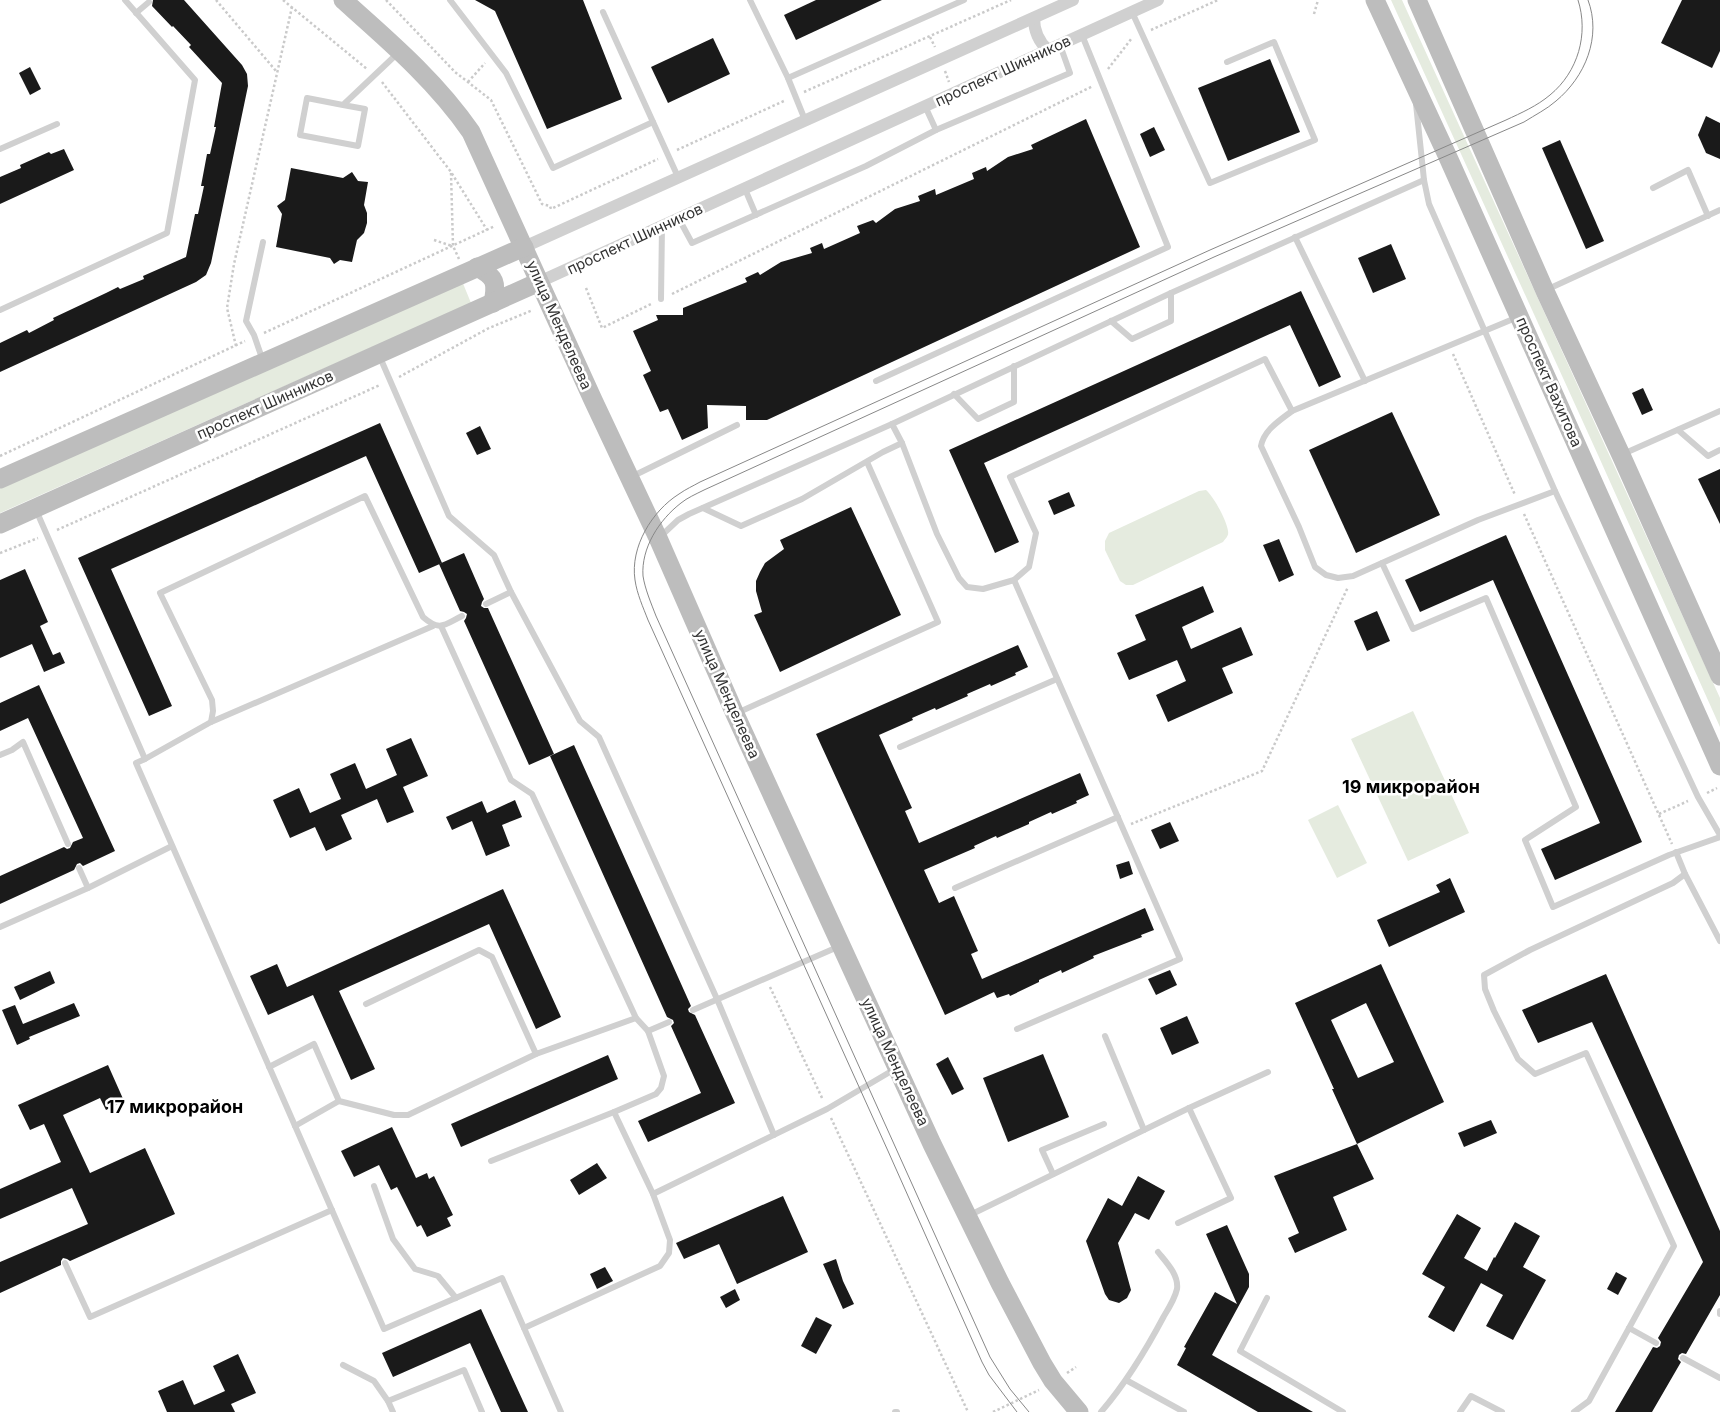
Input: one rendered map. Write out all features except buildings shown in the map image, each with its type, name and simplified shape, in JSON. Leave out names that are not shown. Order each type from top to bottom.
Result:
[{"type":"main road","name":"улица Менделеева","points":[[343,0],[400,51],[440,92],[471,132],[658,538],[841,946],[967,1217],[1053,1381],[1073,1411]]},
{"type":"main road","name":"проспект Вахитова","points":[[1375,0],[1520,317],[1720,766]]},
{"type":"main road","points":[[1416,0],[1545,291],[1621,454],[1720,676]]},
{"type":"main road","points":[[0,479],[264,362],[469,266],[524,246]]},
{"type":"main road","points":[[469,266],[490,274],[496,288],[494,303]]},
{"type":"main road","name":"проспект Шинников","points":[[0,524],[539,282]]},
{"type":"street","points":[[524,246],[1074,0]]},
{"type":"street","name":"проспект Шинников","points":[[539,282],[1158,0]]},
{"type":"street","points":[[1034,18],[1034,27],[1040,44],[1054,47]]},
{"type":"lane","points":[[0,310],[167,232],[195,80],[124,0]]},
{"type":"lane","points":[[450,0],[506,73],[553,168],[653,122]]},
{"type":"lane","points":[[750,0],[788,78],[805,120]]},
{"type":"lane","points":[[788,78],[964,0]]},
{"type":"lane","points":[[136,13],[149,2]]},
{"type":"lane","points":[[603,12],[678,177]]},
{"type":"lane","points":[[1132,12],[1210,183],[1315,140],[1274,42],[1227,62]]},
{"type":"lane","points":[[876,381],[1168,247],[1082,35]]},
{"type":"lane","points":[[678,219],[692,243],[866,166],[936,130],[1070,73],[1054,47]]},
{"type":"lane","points":[[343,105],[400,51]]},
{"type":"lane","points":[[1382,563],[1413,629],[1486,598],[1576,807],[1525,840],[1553,907],[1676,852],[1720,836],[1698,797],[1555,491],[1429,204],[1424,180],[1424,165],[1413,82]]},
{"type":"lane","points":[[307,98],[343,105],[365,110],[358,146],[300,135],[307,98]]},
{"type":"lane","points":[[926,106],[936,130]]},
{"type":"lane","points":[[0,149],[57,124]]},
{"type":"lane","points":[[1653,188],[1688,170],[1708,216]]},
{"type":"lane","points":[[658,538],[678,520],[703,508],[892,424],[1171,293],[1424,180]]},
{"type":"lane","points":[[745,188],[756,215]]},
{"type":"lane","points":[[1545,291],[1720,210]]},
{"type":"lane","points":[[661,299],[662,226]]},
{"type":"lane","points":[[1296,237],[1364,381]]},
{"type":"lane","points":[[263,242],[246,321],[255,337],[264,362]]},
{"type":"lane","points":[[1111,321],[1132,339],[1170,321],[1171,293]]},
{"type":"lane","points":[[1520,317],[1292,411],[1274,425],[1263,438],[1261,446],[1316,567],[1326,574],[1338,578],[1353,576],[1478,520],[1555,491]]},
{"type":"lane","points":[[378,354],[449,516],[494,555],[511,592],[580,721],[599,737],[717,999],[774,1135]]},
{"type":"lane","points":[[892,424],[902,444],[937,534],[959,578],[967,587],[983,589],[1014,580],[1028,567],[1036,534],[1010,477],[1266,359],[1292,411]]},
{"type":"lane","points":[[954,394],[978,419],[1014,402],[1014,366]]},
{"type":"lane","points":[[1621,454],[1720,411]]},
{"type":"lane","points":[[630,478],[738,425]]},
{"type":"lane","points":[[1678,430],[1708,456],[1720,450]]},
{"type":"lane","points":[[703,508],[741,526],[802,499],[902,444]]},
{"type":"lane","points":[[736,714],[938,622],[867,462]]},
{"type":"lane","points":[[211,722],[212,700],[160,593],[365,496],[423,617],[433,626]]},
{"type":"lane","points":[[35,508],[145,759]]},
{"type":"lane","points":[[1014,580],[1180,959],[1018,1029]]},
{"type":"lane","points":[[486,604],[511,592]]},
{"type":"lane","points":[[462,616],[441,626],[433,626],[211,722],[136,763],[384,1330],[502,1278],[561,1412]]},
{"type":"lane","points":[[441,626],[510,780],[532,794],[636,1018],[648,1031],[664,1076],[661,1088],[656,1094],[491,1161]]},
{"type":"lane","points":[[900,747],[1057,679]]},
{"type":"lane","points":[[0,755],[12,750],[23,742],[68,844]]},
{"type":"lane","points":[[955,888],[1118,817]]},
{"type":"lane","points":[[0,927],[88,888],[172,846]]},
{"type":"lane","points":[[1676,852],[1685,874],[1720,941]]},
{"type":"lane","points":[[79,868],[88,888]]},
{"type":"lane","points":[[1574,1412],[1589,1401],[1674,1246],[1586,1054],[1535,1074],[1518,1059],[1485,989],[1484,975],[1530,950],[1673,883],[1685,874]]},
{"type":"lane","points":[[693,1010],[841,946]]},
{"type":"lane","points":[[366,1004],[479,950],[492,957],[536,1054]]},
{"type":"lane","points":[[295,1126],[339,1101],[394,1115],[408,1115],[536,1054],[636,1018]]},
{"type":"lane","points":[[648,1031],[669,1022]]},
{"type":"lane","points":[[1105,1036],[1144,1130]]},
{"type":"lane","points":[[268,1066],[314,1044],[339,1101]]},
{"type":"lane","points":[[653,1194],[827,1109],[897,1068]]},
{"type":"lane","points":[[967,1217],[1189,1108],[1268,1072]]},
{"type":"lane","points":[[1178,1223],[1231,1198],[1189,1108]]},
{"type":"lane","points":[[524,1328],[660,1266],[669,1252],[670,1240],[653,1194],[614,1112]]},
{"type":"lane","points":[[1053,1174],[1042,1150],[1104,1124]]},
{"type":"lane","points":[[374,1186],[393,1239],[415,1269],[438,1276],[456,1298]]},
{"type":"lane","points":[[65,1263],[90,1317],[332,1210]]},
{"type":"lane","points":[[1101,1412],[1126,1380],[1156,1331],[1178,1287],[1174,1273],[1158,1252]]},
{"type":"lane","points":[[1267,1298],[1240,1351],[1343,1412]]},
{"type":"lane","points":[[1629,1328],[1656,1343]]},
{"type":"lane","points":[[1683,1358],[1720,1378]]},
{"type":"lane","points":[[343,1365],[374,1381],[393,1412]]},
{"type":"lane","points":[[388,1401],[464,1370],[482,1412]]},
{"type":"lane","points":[[1126,1380],[1184,1412]]},
{"type":"lane","points":[[1460,1412],[1471,1396],[1502,1412]]},
{"type":"path","points":[[216,0],[277,72]]},
{"type":"path","points":[[283,0],[380,80],[451,172],[487,230]]},
{"type":"path","points":[[386,0],[455,72],[491,100],[542,204],[550,206],[551,209],[796,96],[1011,0]]},
{"type":"path","points":[[586,288],[602,328],[1096,85],[1130,39],[1218,0]]},
{"type":"path","points":[[1314,14],[1318,0]]},
{"type":"path","points":[[236,346],[227,308],[234,264],[292,7]]},
{"type":"path","points":[[451,172],[453,246]]},
{"type":"path","points":[[0,456],[498,225]]},
{"type":"path","points":[[434,240],[453,246],[469,266]]},
{"type":"path","points":[[0,553],[390,381],[489,328],[533,310]]},
{"type":"path","points":[[1449,346],[1676,852]]},
{"type":"path","points":[[1122,828],[1262,771],[1353,576]]},
{"type":"path","points":[[1659,814],[1698,797]]},
{"type":"path","points":[[766,979],[968,1412]]},
{"type":"path","points":[[993,1412],[1037,1390],[1076,1367]]},
{"type":"shaded area","points":[[1391,0],[1402,0],[1720,698],[1720,727],[1598,455]]},
{"type":"shaded area","points":[[462,281],[471,303],[0,513],[0,486]]},
{"type":"shaded area","points":[[1206,490],[1223,515],[1227,527],[1228,534],[1223,542],[1133,585],[1126,585],[1120,581],[1105,550],[1105,541],[1109,533],[1199,491]]},
{"type":"shaded area","points":[[1413,711],[1469,833],[1408,861],[1351,739]]},
{"type":"shaded area","points":[[1338,805],[1367,863],[1337,878],[1308,820]]},
{"type":"tram line","points":[[1017,1412],[989,1375],[982,1362],[648,620],[635,580],[634,568],[640,543],[645,531],[660,510],[669,501],[700,482],[1210,250],[1534,106],[1560,86],[1568,75],[1579,52],[1582,26],[1578,0]]},
{"type":"tram line","points":[[1029,1412],[1010,1389],[990,1357],[656,616],[643,576],[643,566],[648,545],[659,526],[673,510],[686,499],[704,490],[1214,257],[1524,122],[1556,101],[1583,68],[1592,42],[1592,14],[1588,0]]},
{"type":"district","name":"19 микрорайон","points":[[1411,787]]},
{"type":"district","name":"17 микрорайон","points":[[175,1107]]}]
